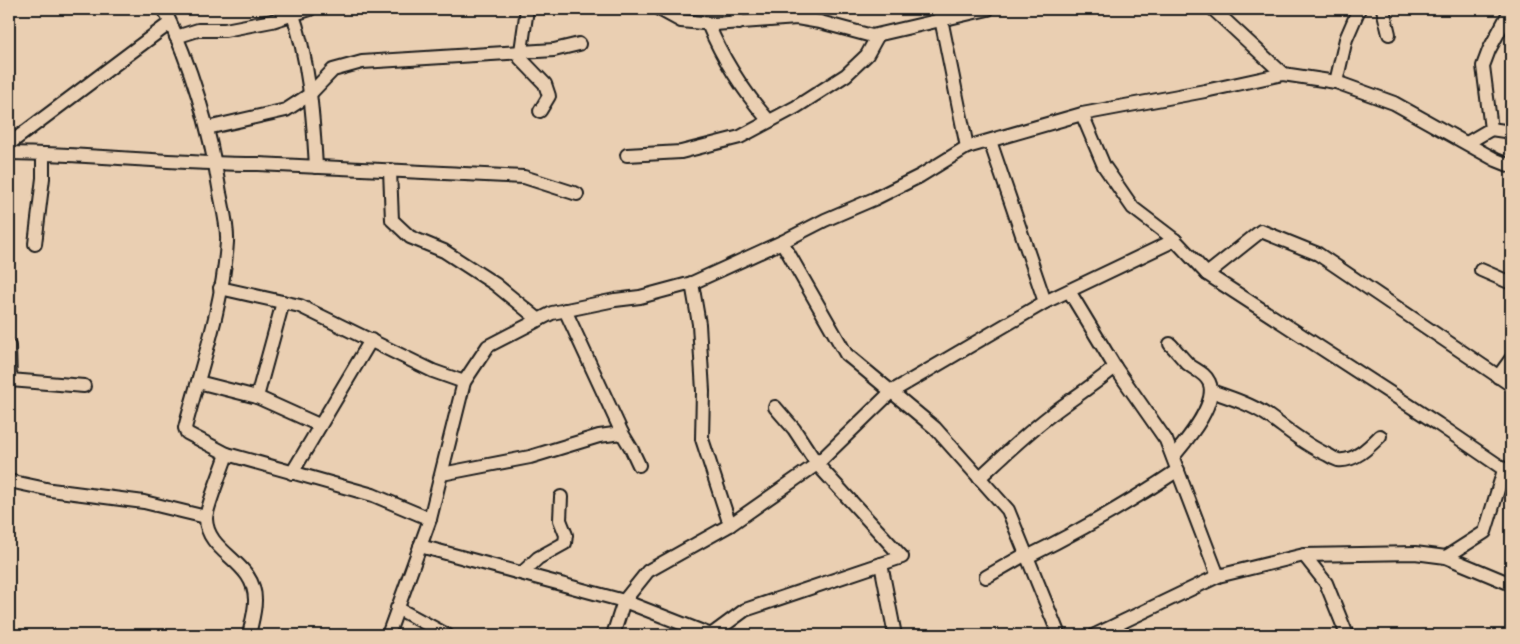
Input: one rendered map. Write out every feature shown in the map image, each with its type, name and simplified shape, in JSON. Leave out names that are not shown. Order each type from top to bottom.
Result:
[{"type":"street","points":[[164,9],[203,112],[215,164],[227,241],[220,288],[206,355],[185,428],[187,433],[227,454],[373,495],[430,519]]},
{"type":"street","points":[[176,37],[198,30],[225,30],[272,21],[292,12],[310,9]]},
{"type":"street","points":[[527,9],[520,58],[545,84],[549,96],[540,111]]},
{"type":"street","points":[[659,9],[681,21],[708,24],[797,18],[872,36],[940,15],[988,9]]},
{"type":"street","points":[[735,9],[739,23]]},
{"type":"street","points":[[1213,9],[1282,74]]},
{"type":"street","points":[[1336,82],[1346,39],[1359,9]]},
{"type":"street","points":[[1383,9],[1389,34]]},
{"type":"street","points":[[1491,129],[1482,66],[1488,50],[1507,29],[1511,9]]},
{"type":"street","points":[[292,12],[299,38],[309,95],[316,167]]},
{"type":"street","points":[[940,15],[967,147]]},
{"type":"street","points":[[9,144],[170,23]]},
{"type":"street","points":[[708,24],[720,51],[751,100],[769,122]]},
{"type":"street","points":[[627,155],[681,152],[740,137],[796,107],[846,75],[867,55],[878,35]]},
{"type":"street","points":[[207,128],[286,110],[309,95],[333,70],[362,62],[554,50],[579,44]]},
{"type":"street","points":[[388,635],[430,519],[464,382],[488,346],[552,313],[640,297],[692,283],[874,199],[920,176],[967,147],[1082,114],[1205,91],[1282,74],[1336,82],[1394,103],[1496,160],[1511,166]]},
{"type":"street","points":[[1082,114],[1104,166],[1134,208],[1175,240],[1207,274],[1438,424],[1508,472],[1485,532],[1446,557]]},
{"type":"street","points":[[1467,143],[1491,129],[1511,132]]},
{"type":"street","points":[[990,141],[1045,302]]},
{"type":"street","points":[[9,153],[524,177],[577,194]]},
{"type":"street","points":[[35,244],[43,178],[43,154]]},
{"type":"street","points":[[390,170],[392,220],[410,237],[444,250],[495,284],[539,320]]},
{"type":"street","points":[[1207,274],[1261,231],[1318,254],[1511,386]]},
{"type":"street","points":[[613,635],[624,602],[648,572],[730,525],[817,464],[890,392],[1045,302],[1175,240]]},
{"type":"street","points":[[782,242],[846,354],[935,428],[1008,510],[1059,635]]},
{"type":"street","points":[[1482,270],[1511,283]]},
{"type":"street","points":[[692,283],[701,358],[703,391],[702,439],[730,525]]},
{"type":"street","points":[[220,288],[300,306],[433,371],[464,382]]},
{"type":"street","points":[[1069,291],[1115,368],[1166,440],[1218,576]]},
{"type":"street","points":[[258,397],[283,302]]},
{"type":"street","points":[[565,310],[622,433],[639,465]]},
{"type":"street","points":[[292,473],[371,340]]},
{"type":"street","points":[[1170,344],[1209,381],[1211,391],[1201,421],[1173,457]]},
{"type":"street","points":[[9,346],[10,382],[84,386]]},
{"type":"street","points":[[1498,376],[1511,359]]},
{"type":"street","points":[[979,478],[1054,412],[1093,386],[1115,368]]},
{"type":"street","points":[[198,382],[258,397],[320,425]]},
{"type":"street","points":[[1211,391],[1246,403],[1313,447],[1338,460],[1350,458],[1364,451],[1380,436]]},
{"type":"street","points":[[420,546],[624,602],[711,635],[745,610],[902,557],[817,464],[794,429],[775,407]]},
{"type":"street","points":[[442,474],[530,457],[600,436],[622,433]]},
{"type":"street","points":[[227,454],[206,517],[207,529],[212,540],[241,567],[251,580],[256,601],[249,635]]},
{"type":"street","points":[[986,577],[1094,523],[1131,502],[1178,470]]},
{"type":"street","points":[[9,481],[51,490],[144,502],[206,517]]},
{"type":"street","points":[[522,574],[538,558],[565,543],[566,535],[560,520],[561,497]]},
{"type":"street","points":[[1095,635],[1218,576],[1304,555],[1414,553],[1446,557],[1511,584]]},
{"type":"street","points":[[1304,555],[1326,583],[1346,635]]},
{"type":"street","points":[[881,564],[895,635]]},
{"type":"street","points":[[397,608],[447,635]]}]
